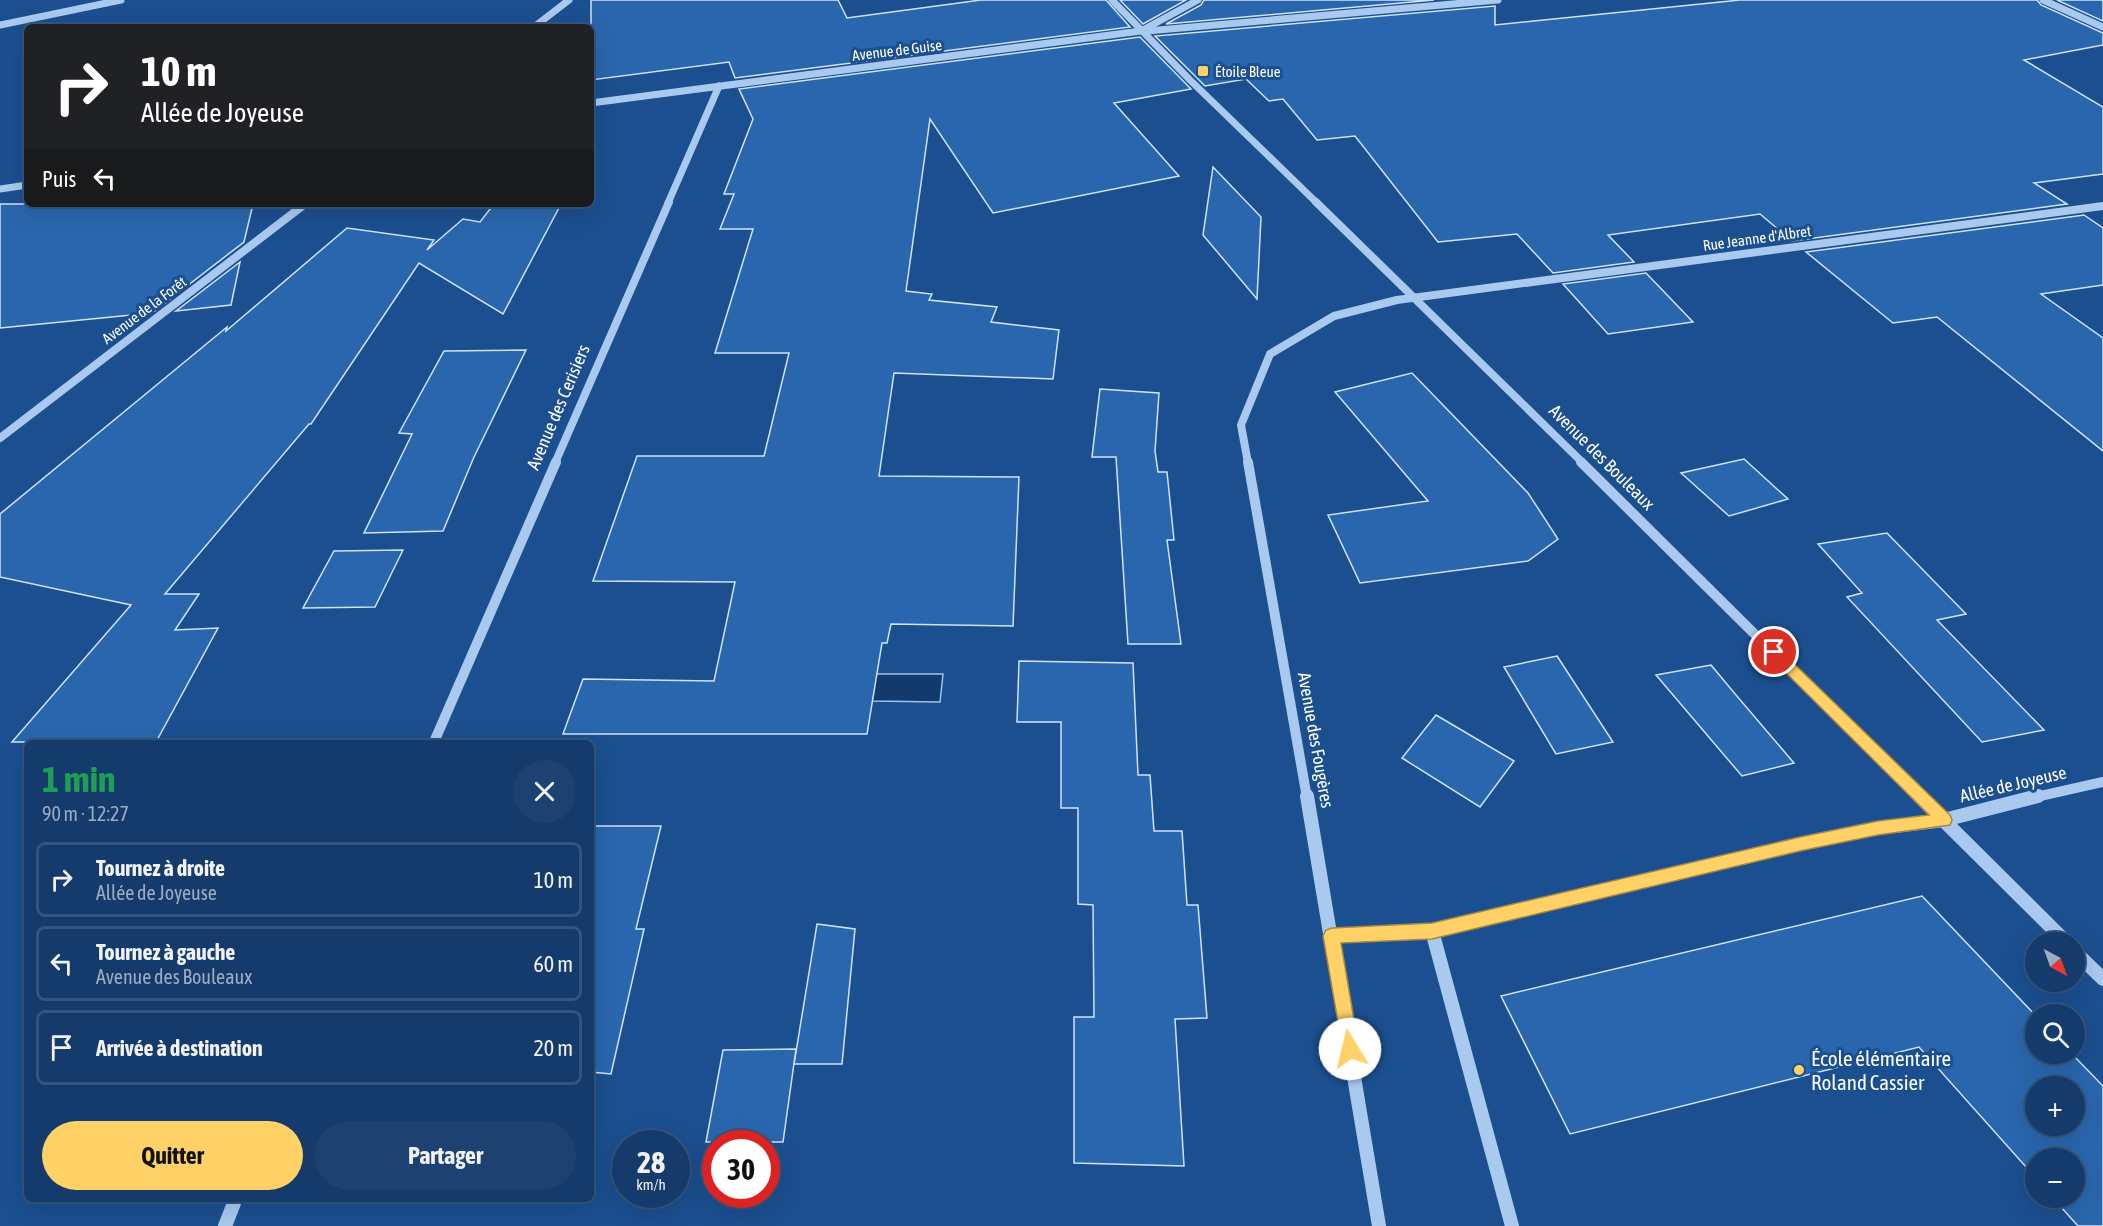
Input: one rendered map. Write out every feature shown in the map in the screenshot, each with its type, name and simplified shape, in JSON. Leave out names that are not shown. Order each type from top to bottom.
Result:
[{"type":"street","points":[[0,25],[122,0]]},
{"type":"street","points":[[538,24],[569,0]]},
{"type":"street","name":"Avenue des Bouleaux","points":[[1112,0],[2056,932]]},
{"type":"street","name":"Avenue de Guise","points":[[594,104],[1141,31],[1198,0]]},
{"type":"street","points":[[1141,31],[1498,0]]},
{"type":"street","points":[[2043,0],[2103,27]]},
{"type":"street","name":"Avenue des Cerisiers","points":[[435,740],[719,86]]},
{"type":"street","points":[[0,189],[24,186]]},
{"type":"street","name":"Rue Jeanne d'Albret","points":[[1349,312],[1414,297],[2103,206]]},
{"type":"street","name":"Avenue de la Forêt","points":[[0,438],[301,207]]},
{"type":"street","name":"Avenue des Fougères","points":[[1349,312],[1334,316],[1270,354],[1241,425],[1332,936],[1378,1226]]},
{"type":"street","name":"Allée de Joyeuse","points":[[1332,936],[1432,931],[1800,844],[1878,828],[1944,820],[1988,807],[2103,782]]},
{"type":"street","points":[[1432,931],[1512,1226]]},
{"type":"street","points":[[2085,962],[2103,979]]},
{"type":"street","points":[[225,1226],[235,1202]]},
{"type":"water","points":[[875,674],[943,674],[940,702],[872,701]]},
{"type":"building","points":[[591,0],[838,0],[847,18],[981,0],[1106,0],[1130,27],[735,78],[729,62],[594,80],[594,24],[591,24]]},
{"type":"building","points":[[1120,0],[1186,0],[1143,24]]},
{"type":"building","points":[[1204,0],[1434,0],[1166,24],[1201,5]]},
{"type":"building","points":[[1740,0],[2037,0],[2041,5],[2103,33],[2103,45],[2024,60],[2103,107],[2103,174],[2034,183],[2067,204],[1792,241],[1760,214],[1608,235],[1634,262],[1553,273],[1517,234],[1438,242],[1355,136],[1317,140],[1283,99],[1269,101],[1246,79],[1205,86],[1155,36],[1495,6],[1495,25]]},
{"type":"building","points":[[2057,0],[2103,0],[2103,21]]},
{"type":"building","points":[[1140,37],[1191,89],[1114,103],[1179,176],[993,213],[930,119],[906,291],[932,294],[929,300],[997,307],[991,322],[1059,330],[1053,379],[894,373],[879,476],[1019,477],[1013,626],[891,624],[887,643],[882,643],[867,734],[563,734],[583,679],[714,681],[735,582],[593,581],[637,456],[764,456],[789,353],[715,353],[753,229],[720,229],[734,194],[724,194],[753,119],[739,89]]},
{"type":"building","points":[[1213,167],[1261,217],[1257,299],[1203,235]]},
{"type":"building","points":[[0,204],[24,204],[24,207],[252,207],[244,242],[152,313],[0,328]]},
{"type":"building","points":[[492,207],[559,207],[503,314],[419,263],[311,424],[165,594],[199,594],[175,630],[218,628],[157,740],[24,740],[24,742],[12,742],[131,605],[0,577],[0,514],[227,327],[226,331],[347,228],[434,240],[427,250],[463,219],[480,222]]},
{"type":"building","points":[[2084,215],[2103,228],[2103,285],[2041,294],[2103,338],[2103,451],[1937,317],[1893,323],[1806,252]]},
{"type":"building","points":[[240,262],[231,305],[176,311]]},
{"type":"building","points":[[1646,273],[1693,322],[1608,334],[1563,284]]},
{"type":"building","points":[[526,350],[474,457],[443,531],[364,533],[412,434],[399,433],[444,351]]},
{"type":"building","points":[[1412,373],[1528,493],[1558,539],[1528,561],[1360,583],[1328,515],[1428,501],[1335,392]]},
{"type":"building","points":[[1100,389],[1159,393],[1155,451],[1158,472],[1167,472],[1174,540],[1167,540],[1181,644],[1128,644],[1116,457],[1092,457]]},
{"type":"building","points":[[1744,459],[1788,499],[1729,516],[1681,473]]},
{"type":"building","points":[[1887,533],[1966,614],[1937,620],[2044,730],[1982,742],[1847,597],[1862,593],[1818,544]]},
{"type":"building","points":[[403,550],[375,607],[303,608],[334,551]]},
{"type":"building","points":[[1557,656],[1613,742],[1556,754],[1504,667]]},
{"type":"building","points":[[1019,661],[1133,663],[1138,775],[1150,775],[1154,831],[1182,831],[1187,905],[1198,905],[1207,1018],[1175,1019],[1184,1166],[1074,1163],[1074,1017],[1094,1017],[1093,905],[1078,904],[1078,808],[1061,808],[1061,722],[1017,722]]},
{"type":"building","points":[[1711,665],[1794,763],[1742,776],[1656,675]]},
{"type":"building","points":[[1436,715],[1514,761],[1480,807],[1402,758]]},
{"type":"building","points":[[594,826],[661,826],[636,929],[644,929],[611,1074],[594,1072]]},
{"type":"building","points":[[1922,896],[2025,1004],[2025,1064],[2082,1064],[2103,1086],[2103,1226],[2078,1226],[2062,1208],[2085,1208],[2085,1148],[2025,1148],[2025,1166],[1919,1047],[1570,1134],[1501,996]]},
{"type":"building","points":[[817,924],[855,929],[842,1064],[794,1064]]},
{"type":"building","points":[[796,1049],[783,1142],[780,1142],[780,1130],[708,1130],[723,1050]]},
{"type":"place","name":"Étoile Bleue","points":[[1203,71]]},
{"type":"place","name":"École élémentaire Roland Cassier","points":[[1799,1070]]},
{"type":"route","points":[[1350,1049],[1332,936],[1432,931],[1800,844],[1878,828],[1944,820],[1774,652]]}]
